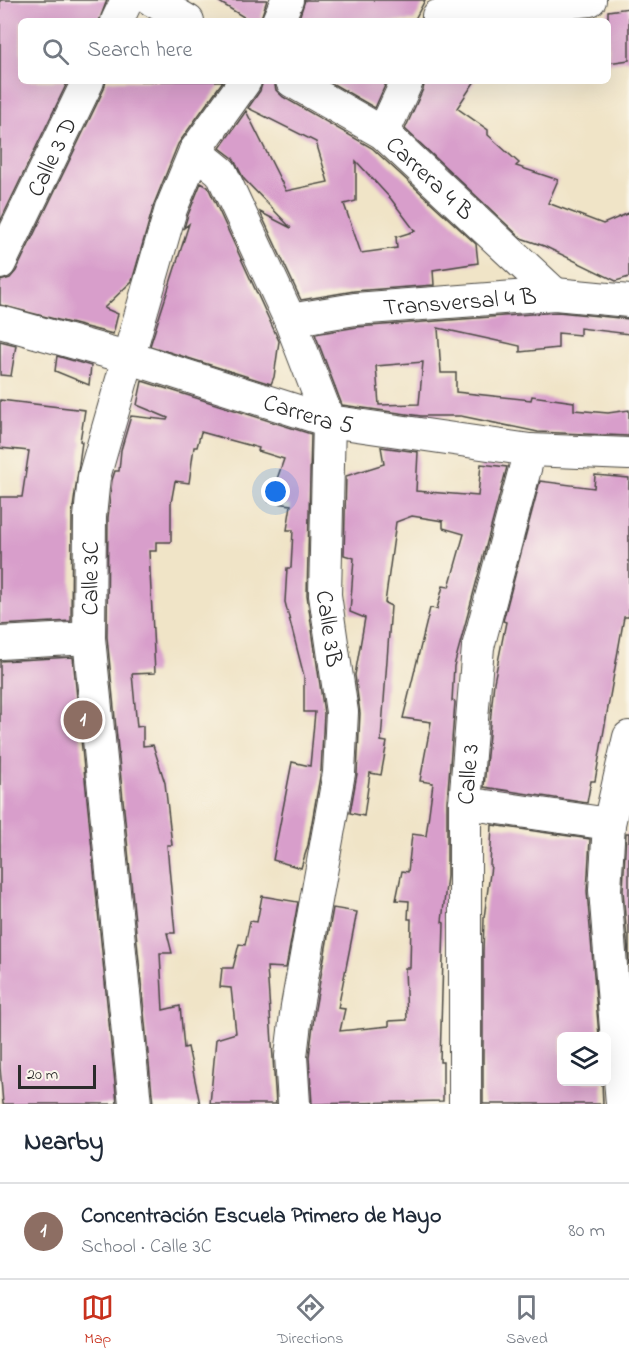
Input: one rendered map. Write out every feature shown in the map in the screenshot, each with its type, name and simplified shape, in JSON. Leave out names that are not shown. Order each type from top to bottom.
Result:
[{"type":"street","points":[[118,18],[127,0]]},
{"type":"street","points":[[152,0],[183,18]]},
{"type":"street","points":[[279,18],[287,0]]},
{"type":"street","points":[[440,12],[590,0]]},
{"type":"street","name":"Calle 3 D","points":[[0,263],[87,84]]},
{"type":"street","name":"Calle 3C","points":[[135,1104],[89,638],[90,517],[94,477],[171,209],[195,151],[243,84]]},
{"type":"street","name":"Carrera 4 B","points":[[297,84],[382,133],[555,294]]},
{"type":"street","points":[[382,133],[406,84]]},
{"type":"street","name":"Calle 3B","points":[[195,151],[221,172],[290,320],[329,421],[325,595],[342,712],[339,773],[297,1006],[291,1056],[294,1104]]},
{"type":"street","name":"Transversal 4 B","points":[[290,320],[355,309],[555,294],[629,301]]},
{"type":"street","name":"Carrera 5","points":[[0,322],[130,358],[329,421],[530,450],[629,454]]},
{"type":"street","name":"Calle 3","points":[[465,1104],[465,803],[478,647],[530,450]]},
{"type":"street","points":[[0,643],[89,638]]},
{"type":"street","points":[[624,1089],[609,953],[606,900],[609,824],[629,737]]},
{"type":"street","points":[[465,803],[609,824]]},
{"type":"building","points":[[0,0],[107,0],[100,18],[18,18],[18,84],[67,84],[0,222]]},
{"type":"building","points":[[216,0],[267,0],[261,18],[245,18]]},
{"type":"building","points":[[305,0],[425,0],[416,18],[299,18]]},
{"type":"building","points":[[629,8],[629,60],[611,63],[611,18],[608,18],[608,11]]},
{"type":"building","points":[[105,84],[221,84],[178,144],[154,204],[132,281],[104,308],[118,314],[113,334],[0,305],[0,281],[10,278],[16,271]]},
{"type":"building","points":[[262,84],[275,84],[276,90],[283,97],[372,148],[476,244],[478,263],[433,270],[434,285],[354,291],[301,300],[260,212],[291,228],[244,179],[233,158],[220,148],[246,111],[286,191],[328,182],[316,142],[248,108]],"holes":[[[356,161],[391,199],[415,231],[396,237],[397,248],[361,253],[344,204],[356,201]]]},
{"type":"building","points":[[333,84],[386,84],[375,108]]},
{"type":"building","points":[[424,84],[473,84],[457,108],[488,130],[488,135],[519,163],[516,166],[558,180],[548,203],[603,224],[629,213],[629,277],[616,281],[544,246],[521,238],[405,129]]},
{"type":"building","points":[[201,183],[208,187],[279,341],[271,384],[150,346],[189,224],[184,228],[188,215]]},
{"type":"building","points":[[558,312],[629,319],[629,334],[580,328],[580,335],[558,333],[558,348],[520,352],[520,346],[438,328],[441,373],[456,373],[456,392],[531,400],[532,396],[574,402],[574,410],[608,413],[629,410],[629,436],[538,432],[461,416],[421,416],[342,405],[315,334],[357,327]],"holes":[[[423,362],[419,404],[379,405],[376,366]]]},
{"type":"building","points":[[0,341],[16,345],[11,376],[0,375]]},
{"type":"building","points":[[57,356],[91,366],[89,385],[55,371]]},
{"type":"building","points":[[142,381],[311,434],[307,595],[324,713],[321,771],[308,845],[301,868],[273,860],[292,762],[310,766],[315,712],[304,712],[304,676],[285,602],[287,568],[291,568],[293,530],[287,530],[291,505],[269,502],[284,459],[258,451],[259,448],[201,432],[197,447],[194,447],[189,483],[175,481],[171,503],[171,542],[156,542],[156,551],[149,551],[155,673],[132,674],[137,727],[143,726],[143,746],[153,745],[165,783],[172,845],[167,845],[175,933],[167,933],[172,953],[160,953],[163,1010],[180,1006],[184,1048],[188,1047],[200,1104],[153,1104],[107,637],[108,518],[112,480],[115,471],[119,471],[121,450],[131,416],[167,420],[168,418],[137,405]]},
{"type":"building","points":[[0,400],[85,410],[72,515],[71,621],[0,625],[0,497],[22,497],[29,451],[0,448]]},
{"type":"building","points":[[381,447],[418,452],[416,491],[478,496],[481,464],[507,467],[454,666],[452,701],[455,702],[447,802],[447,876],[442,922],[444,923],[440,1062],[443,1062],[443,1101],[312,1104],[309,1057],[333,908],[357,912],[338,1008],[345,1009],[340,1031],[389,1026],[389,1021],[407,1020],[405,968],[410,968],[411,919],[408,919],[409,901],[396,900],[402,871],[408,872],[412,834],[426,836],[433,783],[420,781],[431,722],[403,718],[430,608],[437,609],[443,586],[449,587],[464,534],[443,528],[443,521],[412,516],[396,522],[385,603],[391,606],[381,741],[387,742],[381,775],[370,773],[364,816],[350,813],[357,774],[360,713],[355,675],[365,618],[350,612],[354,558],[344,555],[346,476],[384,464]]},
{"type":"building","points":[[595,475],[629,478],[629,617],[624,617],[595,781],[591,781],[587,803],[484,787],[494,682],[506,622],[503,621],[540,481],[594,488]]},
{"type":"building","points":[[73,657],[117,1104],[3,1104],[0,1067],[0,661]]},
{"type":"building","points":[[492,825],[590,839],[587,891],[599,1032],[557,1032],[557,1086],[602,1086],[603,1104],[483,1104],[484,918]]},
{"type":"building","points":[[626,833],[629,833],[629,965],[623,890]]},
{"type":"building","points":[[262,896],[298,902],[286,968],[267,967],[276,1104],[210,1104],[216,1039],[236,1033],[231,988],[220,987],[222,968],[233,968],[239,944],[245,945],[250,921],[257,922]]},
{"type":"place","name":"Concentración Escuela Primero de Mayo","points":[[83,720]]}]
